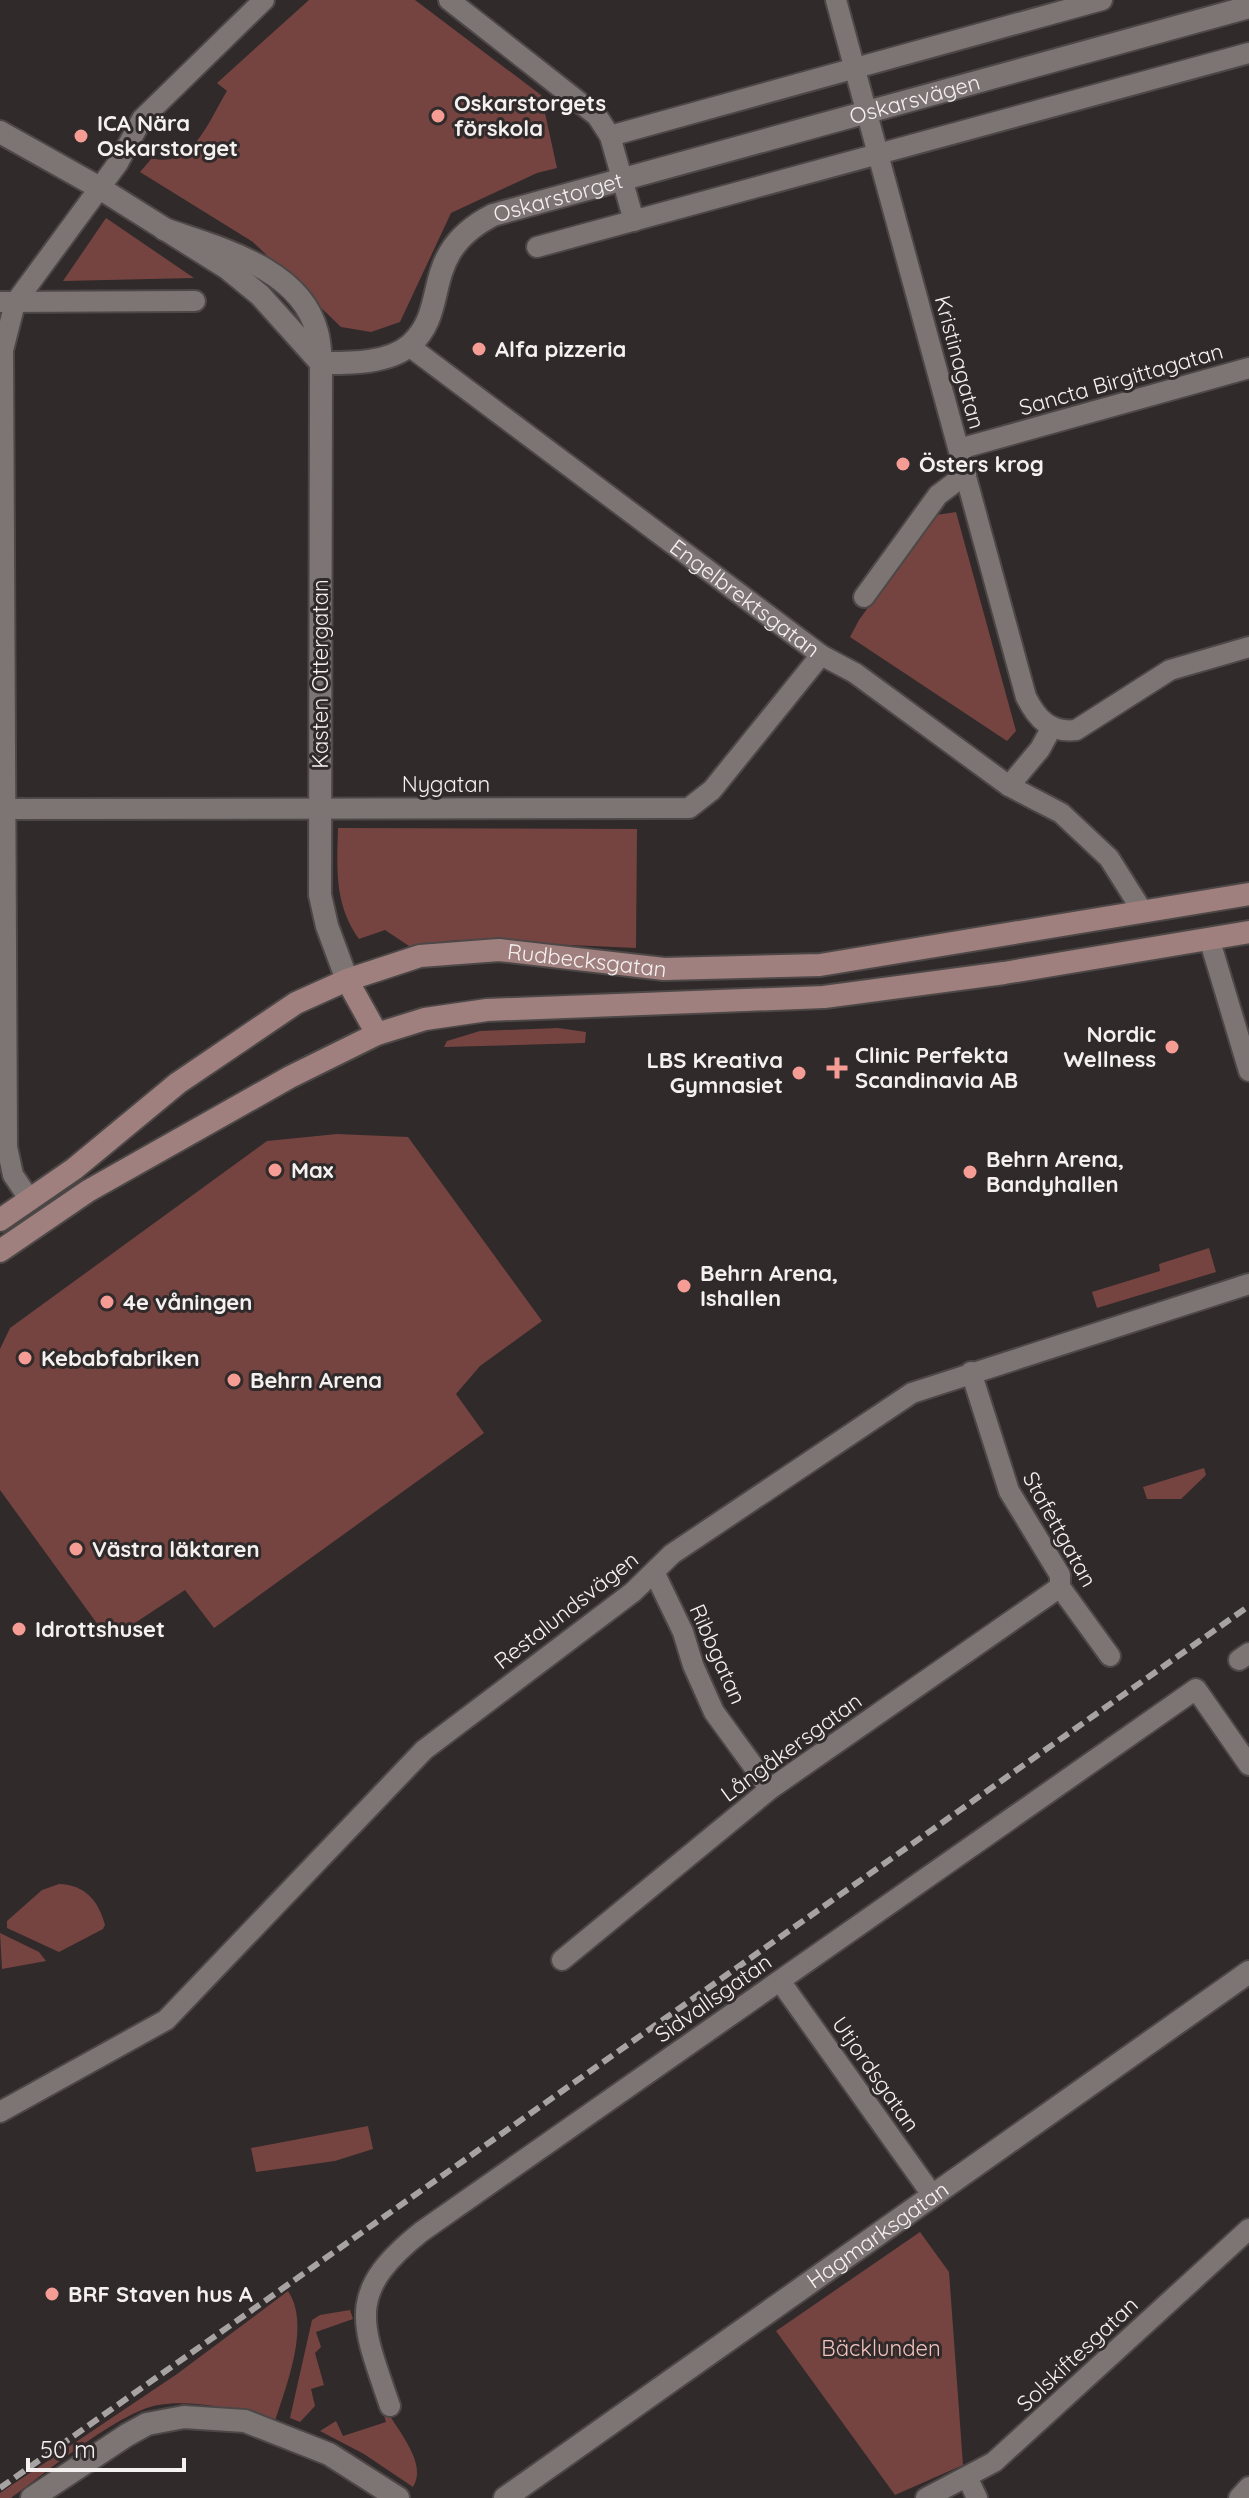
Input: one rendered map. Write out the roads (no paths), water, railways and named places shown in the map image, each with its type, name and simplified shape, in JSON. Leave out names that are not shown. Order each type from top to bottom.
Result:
[{"type":"main road","name":"Rudbecksgatan","points":[[0,1220],[74,1169],[178,1083],[296,1003],[347,980],[420,956],[467,950],[664,969],[820,965],[1249,894]]},
{"type":"main road","name":"Rudbecksgatan","points":[[0,1251],[114,1176],[290,1077],[377,1034],[425,1019],[487,1010],[824,997],[1004,973],[1249,932]]},
{"type":"main road","points":[[347,980],[377,1034]]},
{"type":"street","points":[[30,1200],[13,1175],[7,1147],[2,809],[3,350],[8,302],[118,163],[142,119],[264,0]]},
{"type":"street","name":"Oskarstorget","points":[[409,346],[427,316],[444,259],[468,229],[493,215],[622,179],[610,136],[597,116],[449,0]]},
{"type":"street","name":"Kristinagatan","points":[[836,0],[1026,697],[1035,715],[1052,727]]},
{"type":"street","name":"Oskarsvägen","points":[[610,136],[1102,0]]},
{"type":"street","name":"Oskarsvägen","points":[[622,179],[1249,7]]},
{"type":"street","name":"Oskarsvägen","points":[[537,247],[1249,53]]},
{"type":"street","points":[[0,132],[98,187],[227,268],[260,295],[321,363],[370,360],[409,346]]},
{"type":"street","points":[[622,179],[634,221]]},
{"type":"street","points":[[8,302],[195,301]]},
{"type":"street","name":"Engelbrektsgatan","points":[[409,346],[821,655],[855,673],[1009,786],[1061,813],[1109,858],[1143,912]]},
{"type":"street","name":"Kasten Ottergatan","points":[[321,363],[320,895],[327,926],[347,980]]},
{"type":"street","name":"Sancta Birgittagatan","points":[[959,449],[1249,368]]},
{"type":"street","points":[[864,597],[938,495],[966,474]]},
{"type":"street","points":[[1009,786],[1040,749],[1052,727],[1063,732],[1076,730],[1170,670],[1249,647]]},
{"type":"street","name":"Nygatan","points":[[2,809],[689,808],[712,790],[821,655]]},
{"type":"street","points":[[1209,938],[1249,1071]]},
{"type":"street","name":"Restalundsvägen","points":[[0,2112],[166,2020],[413,1760],[655,1574],[672,1554],[912,1393],[1249,1284]]},
{"type":"street","name":"Stafettgatan","points":[[971,1372],[1009,1491],[1056,1567],[1060,1587],[1110,1656]]},
{"type":"street","name":"Ribbgatan","points":[[655,1574],[683,1632],[693,1665],[714,1712],[770,1789]]},
{"type":"street","name":"Långåkersgatan","points":[[562,1960],[770,1789],[1060,1587]]},
{"type":"street","name":"Sidvallsgatan","points":[[390,2406],[363,2313],[368,2293],[397,2251],[1196,1689],[1249,1765]]},
{"type":"street","name":"Hagmarksgatan","points":[[505,2498],[1249,1972]]},
{"type":"street","name":"Utjordsgatan","points":[[780,1981],[933,2196]]},
{"type":"street","name":"Solskiftesgatan","points":[[926,2498],[972,2488],[994,2462],[1249,2229]]},
{"type":"street","points":[[32,2498],[147,2424],[184,2417],[245,2421],[329,2454],[398,2498]]},
{"type":"street","points":[[1239,2498],[1249,2487]]},
{"type":"railway","points":[[0,2488],[1249,1606]]},
{"type":"place","name":"Oskarstorgets förskola","points":[[438,116]]},
{"type":"place","name":"ICA Nära Oskarstorget","points":[[81,136]]},
{"type":"place","name":"Alfa pizzeria","points":[[479,349]]},
{"type":"place","name":"Östers krog","points":[[903,464]]},
{"type":"place","name":"Nordic Wellness","points":[[1172,1047]]},
{"type":"place","name":"Clinic Perfekta Scandinavia AB","points":[[837,1068]]},
{"type":"place","name":"LBS Kreativa Gymnasiet","points":[[799,1073]]},
{"type":"place","name":"Max","points":[[275,1170]]},
{"type":"place","name":"Behrn Arena, Bandyhallen","points":[[970,1172]]},
{"type":"place","name":"Behrn Arena, Ishallen","points":[[684,1286]]},
{"type":"place","name":"4e våningen","points":[[107,1302]]},
{"type":"place","name":"Kebabfabriken","points":[[25,1358]]},
{"type":"place","name":"Behrn Arena","points":[[234,1380]]},
{"type":"place","name":"Västra läktaren","points":[[76,1549]]},
{"type":"place","name":"Idrottshuset","points":[[19,1629]]},
{"type":"place","name":"BRF Staven hus A","points":[[52,2294]]},
{"type":"park label","name":"Bäcklunden","points":[[881,2348]]}]
